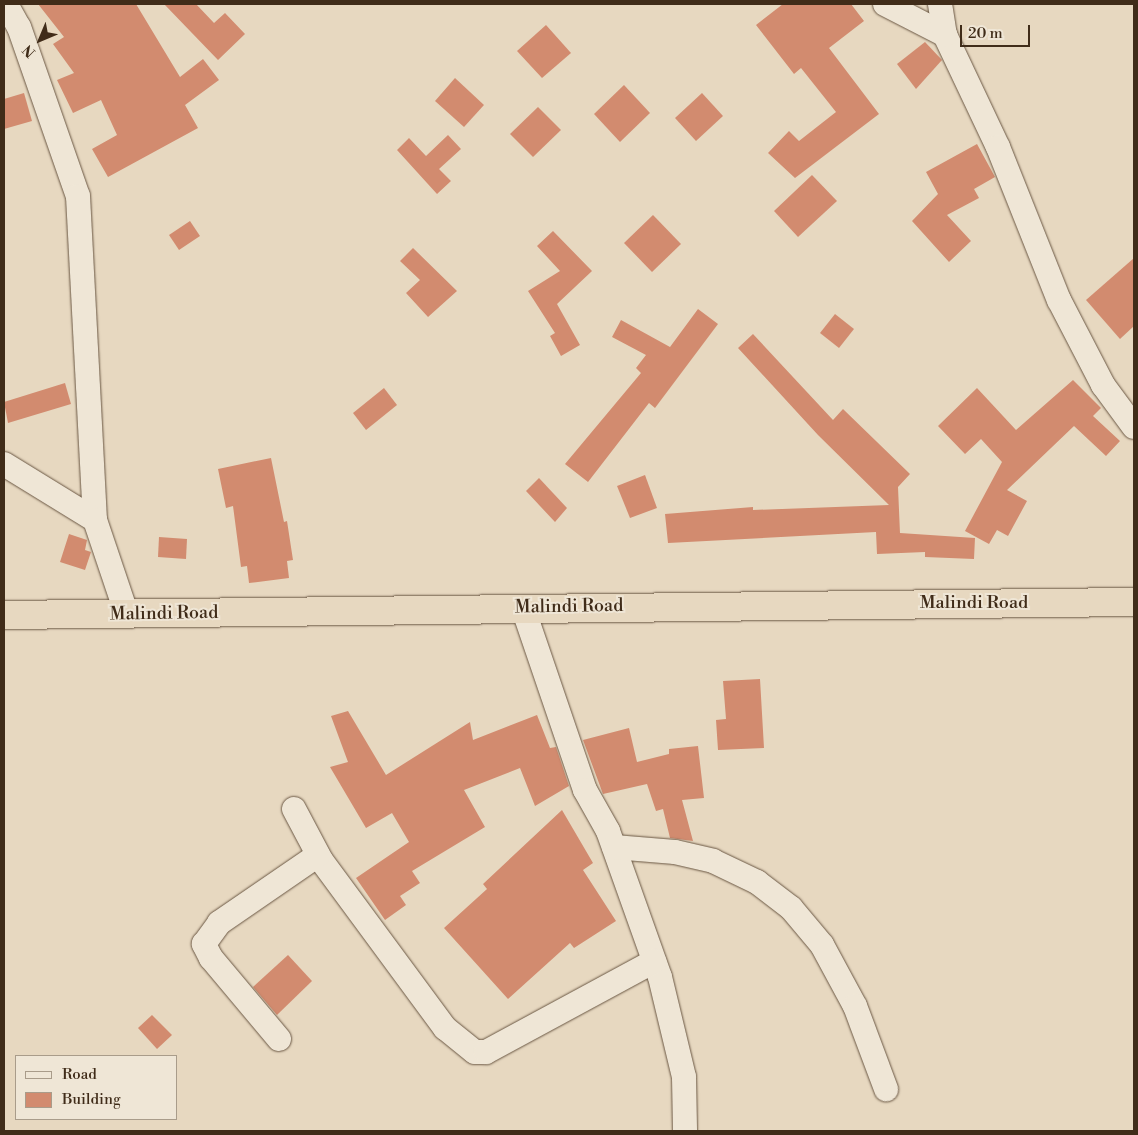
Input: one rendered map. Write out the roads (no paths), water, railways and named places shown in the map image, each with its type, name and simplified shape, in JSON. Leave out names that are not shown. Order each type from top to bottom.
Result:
[{"type":"highway","name":"Malindi Road","points":[[4,616],[523,608],[1134,602]]},
{"type":"street","points":[[6,4],[18,27],[78,196],[95,520],[128,615]]},
{"type":"street","points":[[886,4],[945,34]]},
{"type":"street","points":[[940,4],[945,34],[998,147],[1059,300],[1104,384],[1134,427]]},
{"type":"street","points":[[4,464],[95,520]]},
{"type":"street","points":[[523,608],[585,790],[614,848],[654,961],[684,1077],[685,1131]]},
{"type":"street","points":[[294,809],[318,855],[445,1028],[460,1044],[475,1052],[486,1052],[654,961]]},
{"type":"street","points":[[614,848],[675,852],[712,861],[757,882],[791,908],[822,945],[855,1006],[886,1089]]},
{"type":"street","points":[[279,1039],[211,958],[204,944],[219,923],[318,855]]}]
